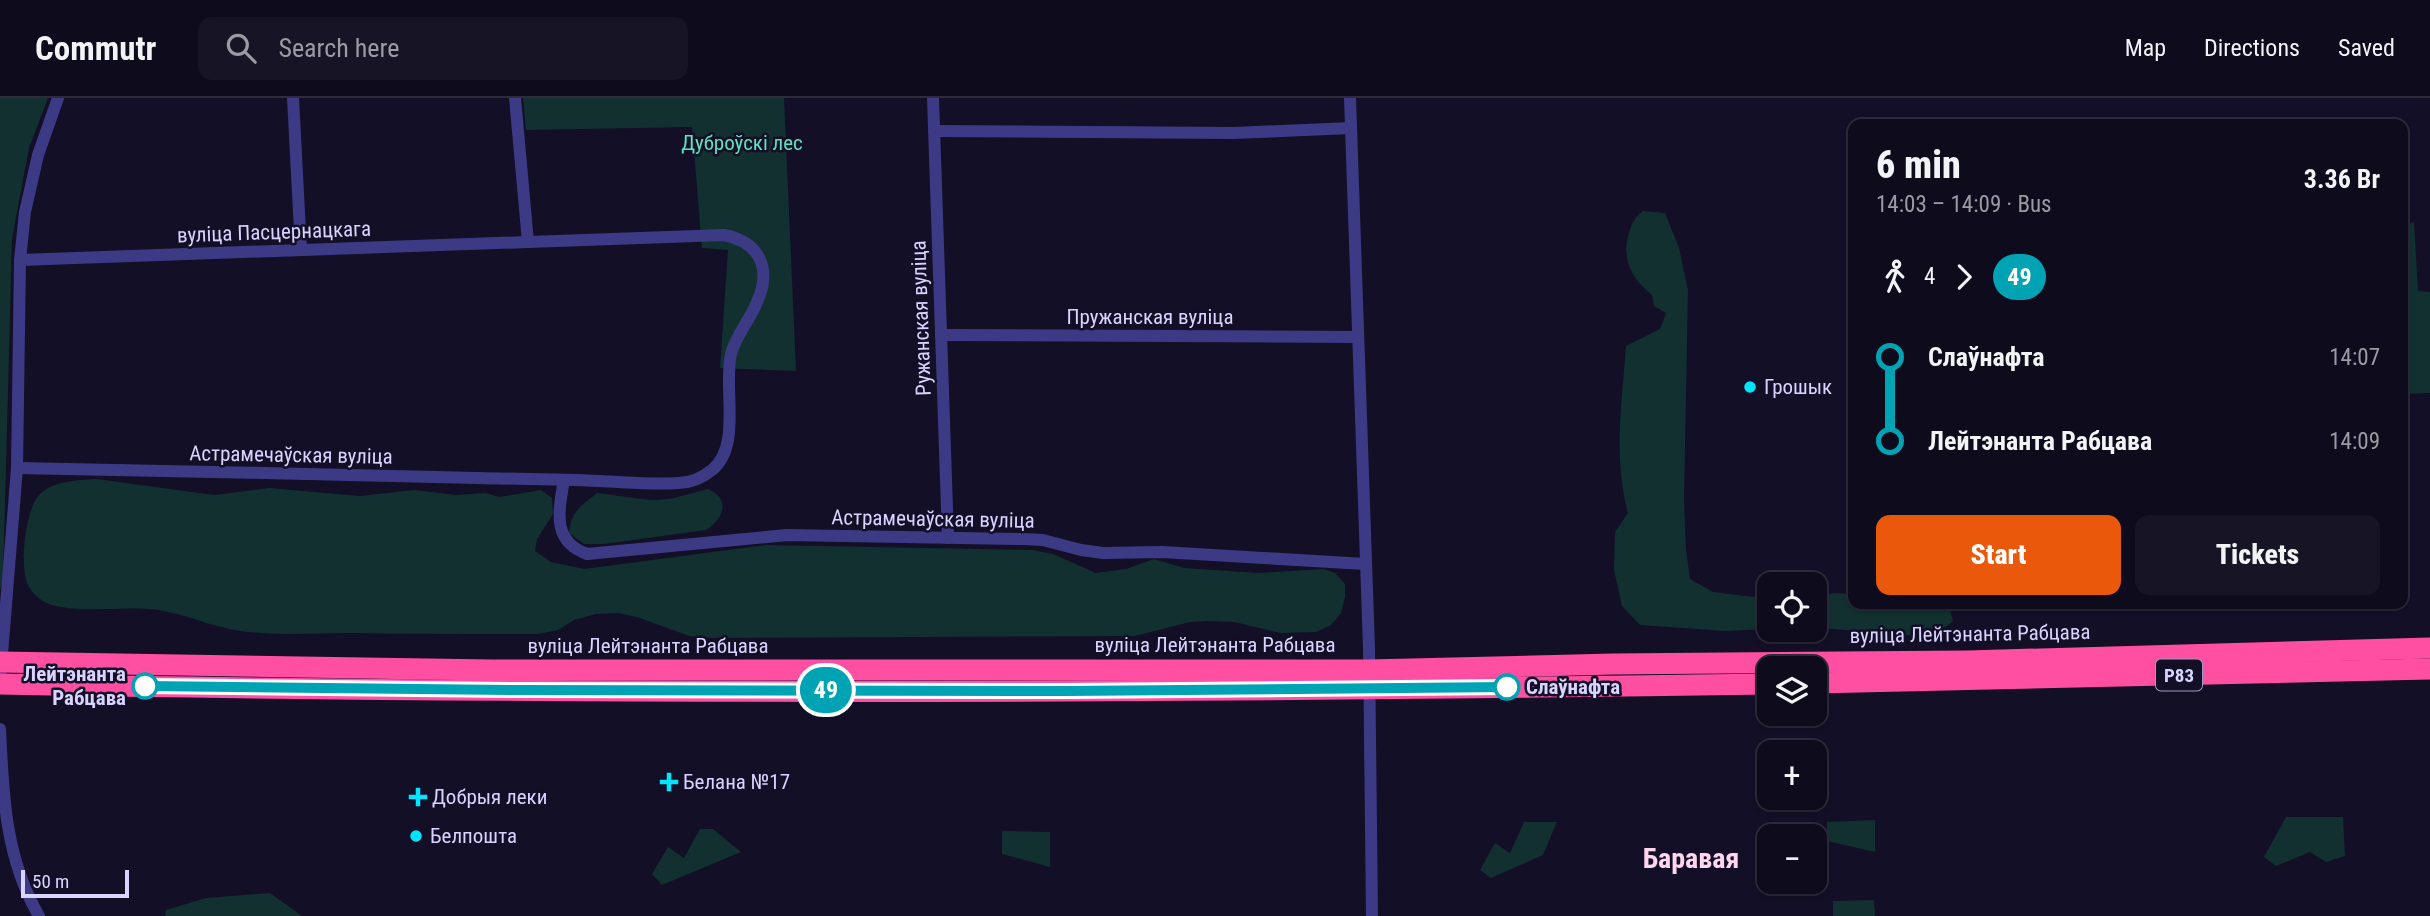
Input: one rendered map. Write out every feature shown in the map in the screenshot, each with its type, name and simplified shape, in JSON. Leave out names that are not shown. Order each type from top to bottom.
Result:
[{"type":"highway","name":"вуліца Лейтэнанта Рабцава","points":[[1827,682],[1927,672],[2430,648]]},
{"type":"highway","name":"вуліца Лейтэнанта Рабцава","points":[[1369,680],[1613,664],[1927,672],[2430,669]]},
{"type":"highway","name":"вуліца Лейтэнанта Рабцава","points":[[0,672],[492,670],[1757,684]]},
{"type":"street","points":[[0,672],[17,468],[20,260],[25,212],[38,155],[58,98]]},
{"type":"street","points":[[293,98],[301,250]]},
{"type":"street","points":[[514,98],[528,242]]},
{"type":"street","name":"Ружанская вуліца","points":[[933,98],[948,538]]},
{"type":"street","points":[[1350,98],[1369,680],[1372,916]]},
{"type":"street","points":[[934,131],[1234,133],[1351,128]]},
{"type":"street","name":"вуліца Пасцернацкага","points":[[20,260],[724,235],[737,237],[749,243],[757,253],[763,278],[757,303],[734,343],[730,358],[729,432]]},
{"type":"street","name":"Пружанская вуліца","points":[[941,335],[1358,337]]},
{"type":"street","name":"Астрамечаўская вуліца","points":[[17,468],[667,484],[693,481],[704,476],[724,455],[729,432]]},
{"type":"street","name":"Астрамечаўская вуліца","points":[[564,480],[558,517],[561,528],[566,541],[587,554],[787,535],[1043,540],[1103,553],[1162,552],[1365,564]]},
{"type":"street","points":[[0,729],[2,782],[9,840],[16,866],[39,916]]},
{"type":"green space","points":[[0,98],[48,98],[29,148],[12,239],[3,579],[0,591]]},
{"type":"green space","name":"Дуброўскі лес","points":[[523,98],[784,98],[796,371],[720,368],[728,250],[702,248],[692,127],[526,130]]},
{"type":"green space","points":[[1643,211],[1665,213],[1679,248],[1688,290],[1684,500],[1690,579],[1713,592],[1757,598],[1757,630],[1725,631],[1640,625],[1622,606],[1614,570],[1615,532],[1628,513],[1623,492],[1620,451],[1626,346],[1660,329],[1666,313],[1654,306],[1652,295],[1638,281],[1629,266],[1627,240],[1638,215]]},
{"type":"green space","points":[[2414,222],[2418,291],[2430,292],[2430,393],[2408,394],[2408,224]]},
{"type":"green space","points":[[96,479],[214,495],[269,488],[360,496],[414,490],[456,495],[486,493],[499,497],[541,490],[552,498],[553,514],[537,539],[535,551],[551,562],[584,569],[766,545],[1032,550],[1053,554],[1096,573],[1126,569],[1154,559],[1184,568],[1258,573],[1323,569],[1335,573],[1345,584],[1345,597],[1341,613],[1331,625],[1316,632],[1280,633],[1234,622],[1209,621],[1190,622],[1135,636],[711,638],[689,636],[619,613],[596,614],[574,620],[558,630],[538,634],[253,633],[158,610],[64,608],[41,600],[28,585],[24,565],[27,523],[35,500],[53,486]]},
{"type":"green space","points":[[708,489],[720,498],[722,509],[721,515],[706,530],[604,544],[584,544],[569,533],[575,514],[597,493],[650,500],[670,499]]},
{"type":"green space","points":[[1835,593],[1848,594],[1848,609],[1949,609],[1953,621],[1941,629],[1925,634],[1887,635],[1827,629],[1827,594]]},
{"type":"green space","points":[[2286,817],[2343,817],[2345,856],[2326,862],[2310,852],[2276,866],[2264,857]]},
{"type":"green space","points":[[1875,820],[1875,852],[1827,841],[1827,822]]},
{"type":"green space","points":[[1524,822],[1557,822],[1543,855],[1491,878],[1480,870],[1495,843],[1510,853]]},
{"type":"green space","points":[[700,829],[713,829],[741,852],[662,885],[652,874],[668,847],[684,858]]},
{"type":"green space","points":[[1002,831],[1050,832],[1050,867],[1002,854]]},
{"type":"green space","points":[[270,893],[302,916],[165,916],[166,910],[206,898]]},
{"type":"green space","points":[[1874,900],[1875,916],[1833,916],[1833,901]]},
{"type":"bus line","name":"49","points":[[145,686],[1066,691],[1507,687]]},
{"type":"place","name":"Грошык","points":[[1750,387]]},
{"type":"place","name":"Лейтэнанта Рабцава","points":[[145,686]]},
{"type":"place","name":"Слаўнафта","points":[[1507,687]]},
{"type":"place","name":"Белана №17","points":[[669,782]]},
{"type":"place","name":"Добрыя леки","points":[[418,797]]},
{"type":"place","name":"Белпошта","points":[[416,836]]},
{"type":"district","name":"Баравая","points":[[1691,858]]}]
